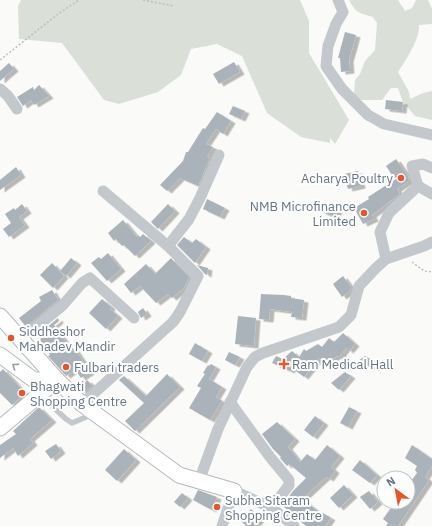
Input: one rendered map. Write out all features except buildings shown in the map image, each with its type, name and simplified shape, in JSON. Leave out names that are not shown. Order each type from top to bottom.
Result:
[{"type":"main road","points":[[0,316],[57,380],[87,408],[179,475],[234,491]]},
{"type":"main road","points":[[0,355],[34,380],[57,380]]},
{"type":"main road","points":[[0,428],[57,380]]},
{"type":"street","points":[[338,0],[343,12],[336,24],[328,46],[326,66],[342,89],[368,115],[384,124],[432,135]]},
{"type":"street","points":[[0,89],[8,96],[17,109]]},
{"type":"street","points":[[168,246],[189,219],[219,155]]},
{"type":"street","points":[[432,168],[423,164],[412,166],[418,186],[432,194]]},
{"type":"street","points":[[386,259],[380,232],[389,213],[418,186]]},
{"type":"street","points":[[87,408],[173,322],[180,312],[198,276],[168,246],[103,191]]},
{"type":"street","points":[[199,481],[218,429],[230,402],[247,367],[255,358],[264,353],[339,327],[351,315],[359,286],[376,268],[386,259],[432,242]]},
{"type":"street","points":[[22,339],[63,305],[82,283],[90,278],[134,318]]},
{"type":"street","points":[[230,402],[290,482],[272,508]]},
{"type":"street","points":[[222,526],[234,491],[272,508],[294,526]]},
{"type":"lane","points":[[40,395],[66,420],[72,423],[86,417],[87,408]]},
{"type":"path","points":[[0,60],[58,14],[79,0]]},
{"type":"path","points":[[143,0],[174,6]]},
{"type":"path","points":[[402,254],[424,271],[432,272]]},
{"type":"shaded area","points":[[21,0],[300,0],[309,21],[309,53],[349,120],[335,144],[330,138],[330,143],[301,137],[267,113],[242,56],[217,44],[191,49],[181,75],[158,92],[119,104],[104,100],[62,43],[19,39],[18,6]]},
{"type":"shaded area","points":[[349,0],[398,0],[405,11],[412,8],[416,0],[428,0],[432,9],[432,24],[419,25],[419,31],[415,43],[398,72],[409,92],[410,99],[432,91],[432,120],[415,116],[403,102],[398,88],[391,88],[382,100],[361,100],[354,95],[355,80],[360,74],[365,61],[375,50],[377,23],[373,17],[356,10]]},
{"type":"place","name":"Acharya Poultry","points":[[401,178]]},
{"type":"place","name":"NMB Microfinance Limited","points":[[364,213]]},
{"type":"place","name":"Siddheshor Mahadev Mandir","points":[[11,338]]},
{"type":"place","name":"Ram Medical Hall","points":[[284,364]]},
{"type":"place","name":"Fulbari traders","points":[[66,367]]},
{"type":"place","name":"Bhagwati Shopping Centre","points":[[22,393]]},
{"type":"place","name":"Subha Sitaram Shopping Centre","points":[[217,507]]}]
